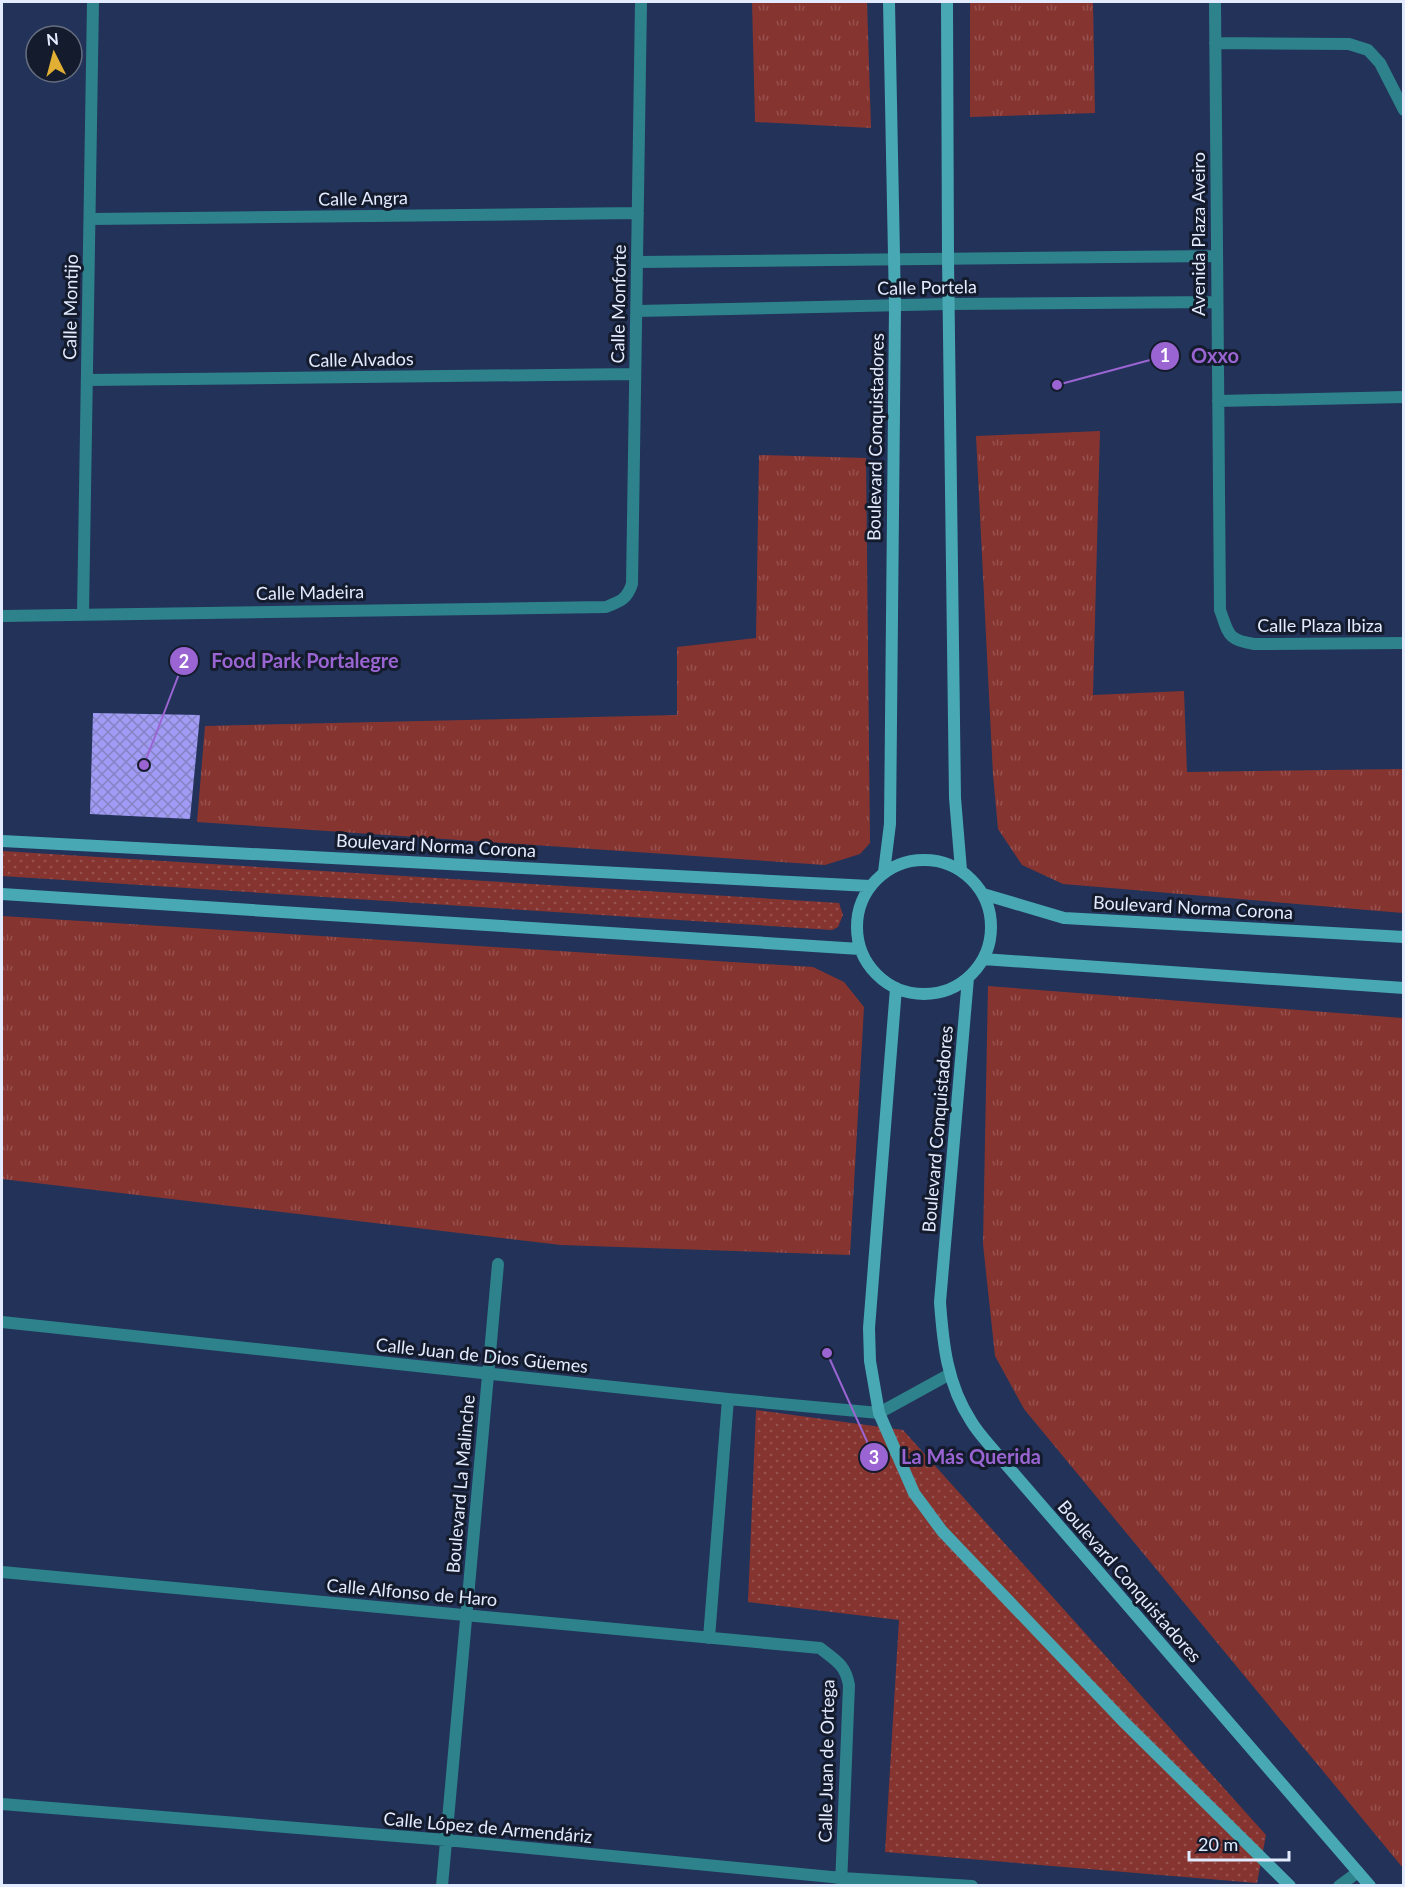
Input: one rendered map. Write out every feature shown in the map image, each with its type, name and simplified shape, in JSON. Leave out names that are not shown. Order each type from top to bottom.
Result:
[{"type":"street","name":"Calle Montijo","points":[[83,614],[93,2]]},
{"type":"street","name":"Calle Monforte","points":[[619,602],[628,595],[632,584],[641,2]]},
{"type":"street","name":"Boulevard Conquistadores","points":[[884,872],[890,824],[894,306],[889,2]]},
{"type":"street","points":[[947,2],[948,304],[955,798],[961,870]]},
{"type":"street","name":"Avenida Plaza Aveiro","points":[[1215,2],[1220,610]]},
{"type":"street","points":[[1215,43],[1349,44],[1368,50],[1380,63],[1404,110]]},
{"type":"street","name":"Calle Angra","points":[[90,219],[638,213]]},
{"type":"street","name":"Calle Portela","points":[[638,262],[1216,256]]},
{"type":"street","name":"Calle Portela","points":[[637,311],[948,304],[1217,302]]},
{"type":"street","name":"Calle Alvados","points":[[87,380],[635,374]]},
{"type":"street","points":[[1218,401],[1404,397]]},
{"type":"street","name":"Calle Madeira","points":[[2,616],[606,607],[619,602]]},
{"type":"street","name":"Calle Plaza Ibiza","points":[[1220,610],[1229,635],[1238,642],[1254,644],[1404,643]]},
{"type":"street","name":"Boulevard Norma Corona","points":[[2,841],[870,886]]},
{"type":"street","points":[[922,859],[943,862],[961,870],[974,881],[983,894],[989,910],[992,926],[983,959],[968,978],[952,988],[933,993],[914,994],[880,979],[868,965],[860,949],[856,928],[859,905],[870,886],[884,872],[902,862],[922,859]]},
{"type":"street","points":[[2,894],[860,949]]},
{"type":"street","name":"Boulevard Norma Corona","points":[[983,894],[1064,918],[1404,937]]},
{"type":"street","points":[[983,959],[1404,988]]},
{"type":"street","name":"Boulevard Conquistadores","points":[[968,978],[940,1302],[943,1346],[954,1389],[971,1421],[997,1454],[1370,1886]]},
{"type":"street","points":[[896,988],[869,1328],[870,1361],[879,1413],[914,1493],[942,1531],[1125,1723],[1290,1886]]},
{"type":"street","name":"Boulevard La Malinche","points":[[442,1886],[498,1264]]},
{"type":"street","name":"Calle Juan de Dios Güemes","points":[[2,1322],[879,1413]]},
{"type":"street","points":[[879,1413],[950,1374]]},
{"type":"street","points":[[709,1638],[728,1399]]},
{"type":"street","name":"Calle Alfonso de Haro","points":[[2,1572],[820,1648]]},
{"type":"street","name":"Calle Juan de Ortega","points":[[820,1648],[838,1662],[846,1672],[849,1685],[842,1882]]},
{"type":"street","name":"Calle López de Armendáriz","points":[[2,1804],[446,1840],[842,1882],[972,1886]]},
{"type":"street","points":[[1339,1886],[1358,1872]]},
{"type":"green space","points":[[752,2],[867,2],[871,128],[755,122]]},
{"type":"green space","points":[[970,2],[1093,2],[1095,113],[970,117]]},
{"type":"green space","points":[[1100,431],[1093,695],[1184,691],[1187,772],[1403,769],[1403,913],[1063,884],[1022,865],[998,829],[993,775],[976,436]]},
{"type":"green space","points":[[759,455],[866,458],[870,843],[860,854],[825,865],[197,822],[205,726],[677,715],[677,647],[756,638]]},
{"type":"green space","points":[[2,851],[839,903],[843,915],[838,927],[832,930],[2,876]]},
{"type":"green space","points":[[2,916],[813,967],[844,982],[864,1007],[850,1255],[561,1245],[2,1179]]},
{"type":"green space","points":[[988,986],[1403,1018],[1403,1868],[1024,1409],[995,1356],[983,1244]]},
{"type":"green space","points":[[756,1410],[903,1430],[1266,1835],[1257,1883],[885,1852],[899,1620],[748,1602]]},
{"type":"building","points":[[93,713],[200,715],[190,819],[90,814]]},
{"type":"place","name":"Oxxo","points":[[1057,385]]},
{"type":"place","name":"Food Park Portalegre","points":[[144,765]]},
{"type":"place","name":"La Más Querida","points":[[827,1353]]}]
